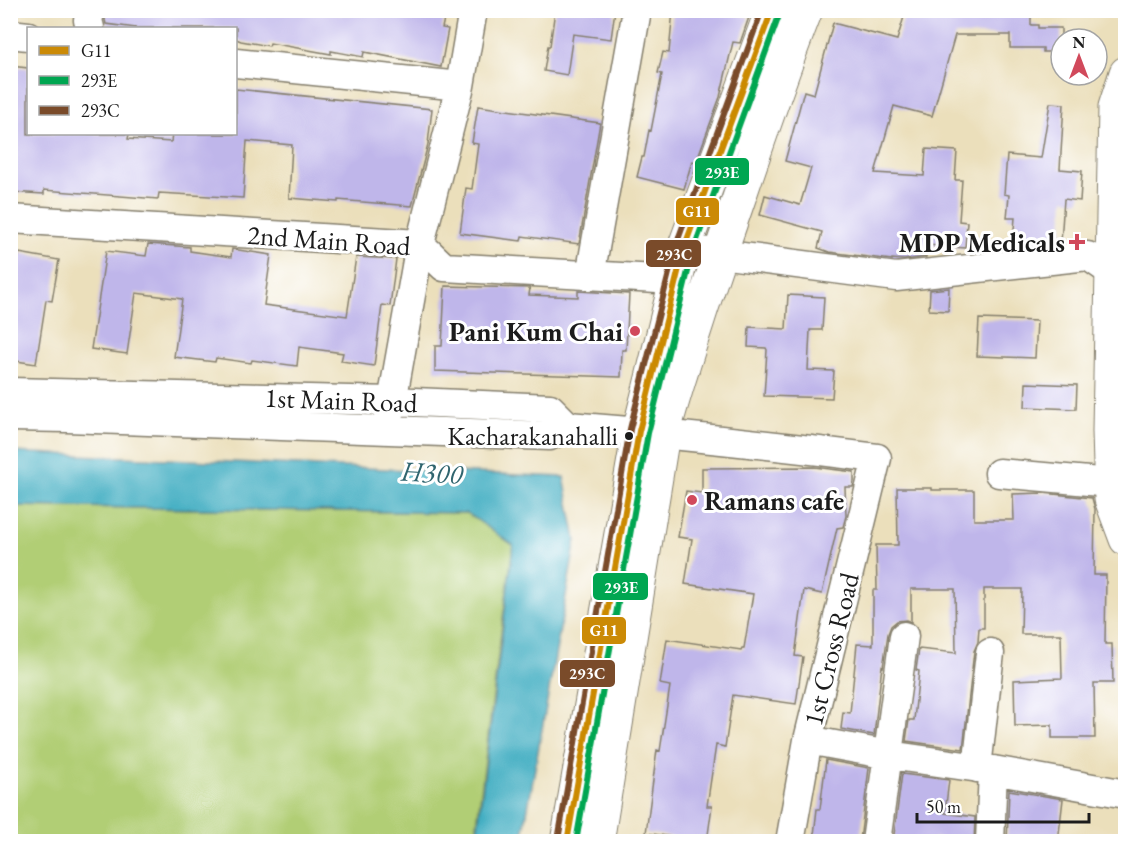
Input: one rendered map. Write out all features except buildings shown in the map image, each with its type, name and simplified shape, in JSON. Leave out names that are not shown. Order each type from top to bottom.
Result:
[{"type":"main road","points":[[597,842],[651,432],[675,280],[684,248],[772,10]]},
{"type":"main road","points":[[567,842],[651,432],[676,387],[781,74],[806,10]]},
{"type":"main road","points":[[1125,73],[1115,107],[1118,271],[1109,431],[1111,499],[1125,539]]},
{"type":"street","points":[[387,430],[420,244],[460,86],[472,10]]},
{"type":"street","points":[[590,276],[637,10]]},
{"type":"street","points":[[10,34],[27,36]]},
{"type":"street","points":[[237,63],[460,86]]},
{"type":"street","name":"2nd Main Road","points":[[10,219],[420,244],[444,267],[675,280]]},
{"type":"street","points":[[684,248],[896,277],[1088,256],[1118,271]]},
{"type":"street","name":"1st Main Road","points":[[10,392],[392,401],[550,408],[568,426]]},
{"type":"street","points":[[10,417],[550,436],[568,426],[651,432]]},
{"type":"street","name":"1st Cross Road","points":[[651,432],[878,458],[808,740],[790,842]]},
{"type":"street","points":[[999,473],[1111,483]]},
{"type":"street","points":[[876,842],[904,636]]},
{"type":"street","points":[[990,653],[985,769],[990,842]]},
{"type":"street","points":[[808,740],[1125,794]]},
{"type":"green space","points":[[11,506],[467,513],[514,545],[475,841],[11,842]]},
{"type":"water","name":"H300","points":[[11,452],[564,477],[576,540],[522,841],[476,841],[513,545],[467,513],[11,506]]},
{"type":"transit line","name":"293C","points":[[558,840],[630,429],[676,245],[762,10]]},
{"type":"transit line","name":"G11","points":[[567,842],[639,431],[684,248],[772,10]]},
{"type":"transit line","name":"293E","points":[[576,842],[648,433],[693,251],[780,13]]},
{"type":"place","name":"MDP Medicals","points":[[1077,242]]},
{"type":"place","name":"Pani Kum Chai","points":[[635,331]]},
{"type":"place","name":"Kacharakanahalli","points":[[629,436]]},
{"type":"place","name":"Ramans cafe","points":[[692,500]]}]
